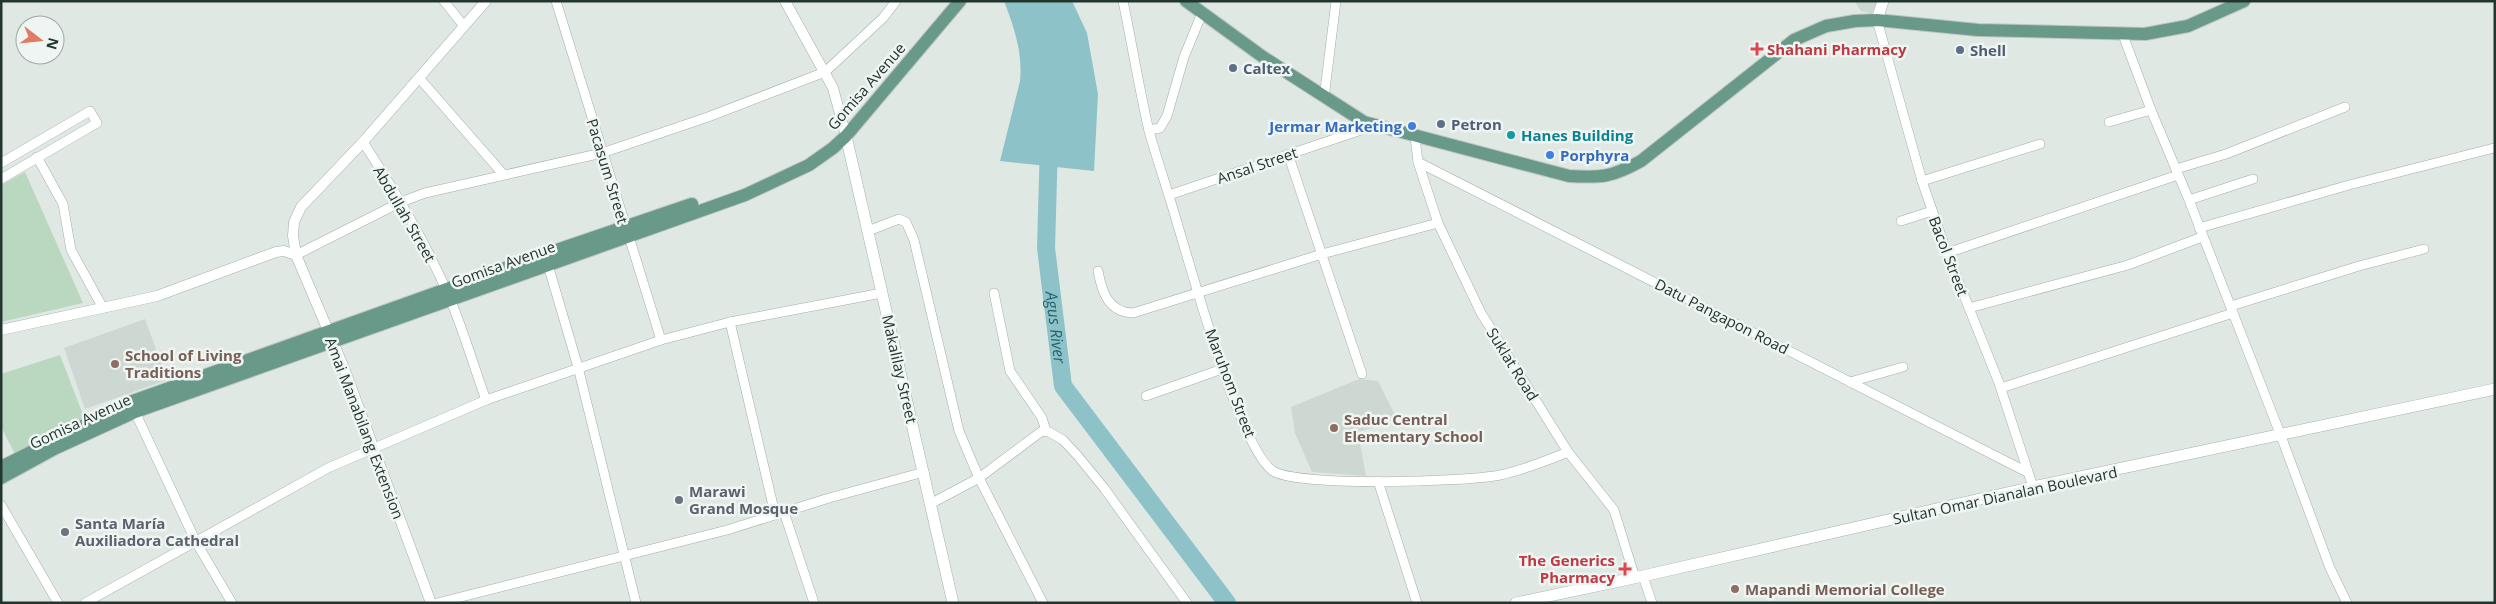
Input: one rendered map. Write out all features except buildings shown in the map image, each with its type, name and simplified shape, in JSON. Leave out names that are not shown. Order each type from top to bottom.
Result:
[{"type":"main road","name":"Gomisa Avenue","points":[[845,132],[948,1]]},
{"type":"main road","name":"Gomisa Avenue","points":[[1,478],[54,449],[135,412],[331,337],[626,231],[745,195],[779,181],[809,165],[845,132],[960,1]]},
{"type":"main road","points":[[1186,1],[1324,98],[1351,116],[1373,126],[1569,176],[1594,178],[1615,175],[1641,162],[1794,40],[1826,26],[1855,21],[1877,20],[1978,30],[2123,35],[2145,34],[2188,26],[2244,1]]},
{"type":"main road","points":[[1877,20],[1883,1]]},
{"type":"main road","name":"Makalilay Street","points":[[845,132],[954,603]]},
{"type":"main road","name":"Gomisa Avenue","points":[[448,295],[548,265],[626,231]]},
{"type":"main road","name":"Gomisa Avenue","points":[[1,467],[130,402],[331,337]]},
{"type":"main road","name":"Sultan Omar Dianalan Boulevard","points":[[1516,603],[1639,577],[2033,487],[2495,390]]},
{"type":"street","points":[[444,1],[463,25]]},
{"type":"street","name":"Amai Manabilang Extension","points":[[431,603],[331,337],[296,255],[293,236],[294,222],[301,207],[420,79],[463,25],[486,1]]},
{"type":"street","name":"Pacasum Street","points":[[556,1],[661,340]]},
{"type":"street","points":[[786,1],[825,72],[838,102],[845,132]]},
{"type":"street","points":[[1,330],[157,296],[276,252],[284,251],[296,255],[401,202],[441,188],[602,152],[708,117],[825,72],[883,18],[896,1]]},
{"type":"street","name":"Maruhom Street","points":[[1123,1],[1149,130],[1198,293],[1222,369],[1247,430],[1263,460],[1275,472],[1299,478],[1378,482],[1460,479],[1499,475],[1568,452]]},
{"type":"street","points":[[1324,98],[1336,1]]},
{"type":"street","points":[[1149,130],[1160,128],[1167,116],[1184,57],[1202,13]]},
{"type":"street","name":"Bacol Street","points":[[1877,20],[1932,211],[2001,388],[2033,487]]},
{"type":"street","points":[[2123,35],[2150,110],[2189,200],[2200,233],[2282,436],[2330,568],[2347,603]]},
{"type":"street","points":[[420,79],[503,174]]},
{"type":"street","points":[[1947,253],[2226,154],[2345,106]]},
{"type":"street","points":[[2109,122],[2150,110]]},
{"type":"street","points":[[1,164],[90,111],[97,123],[1,179]]},
{"type":"street","name":"Ansal Street","points":[[1169,195],[1373,126]]},
{"type":"street","name":"Suklat Road","points":[[1415,137],[1418,162],[1438,223],[1481,313],[1568,452],[1614,510],[1639,577],[1652,603]]},
{"type":"street","name":"Abdullah Street","points":[[363,142],[401,202],[448,295],[486,400]]},
{"type":"street","points":[[1922,180],[2040,144]]},
{"type":"street","points":[[1969,308],[2120,267],[2200,233],[2349,185],[2494,148]]},
{"type":"street","points":[[1288,154],[1362,374]]},
{"type":"street","points":[[37,157],[63,204],[71,250],[103,308]]},
{"type":"street","name":"Datu Pangapon Road","points":[[1418,162],[2027,472]]},
{"type":"street","points":[[2189,200],[2253,179]]},
{"type":"street","points":[[1901,221],[1932,211]]},
{"type":"street","points":[[868,231],[899,219],[906,222],[914,240],[959,431],[979,478],[1043,603]]},
{"type":"street","points":[[1098,271],[1100,283],[1109,303],[1123,313],[1133,313],[1322,254],[1438,223]]},
{"type":"street","points":[[2001,388],[2359,266],[2424,249]]},
{"type":"street","points":[[548,265],[578,367],[636,603]]},
{"type":"street","points":[[85,603],[328,468],[486,400],[661,340],[730,322],[882,293]]},
{"type":"street","points":[[994,293],[1010,371],[1042,418],[1046,431]]},
{"type":"street","points":[[730,322],[780,513],[814,603]]},
{"type":"street","points":[[1850,382],[1903,367]]},
{"type":"street","points":[[1146,396],[1222,369]]},
{"type":"street","points":[[135,412],[196,542],[232,603]]},
{"type":"street","points":[[930,504],[979,478],[1042,431],[1046,431],[1063,440],[1077,455],[1110,496],[1187,603]]},
{"type":"street","points":[[436,603],[624,554],[727,530],[924,472]]},
{"type":"street","points":[[1378,482],[1417,603]]},
{"type":"street","points":[[1,505],[58,603]]},
{"type":"shaded area","points":[[1854,1],[1878,1],[1872,13],[1861,11]]},
{"type":"shaded area","name":"School of Living Traditions","points":[[145,319],[167,380],[85,409],[64,348]]},
{"type":"shaded area","name":"Saduc Central Elementary School","points":[[1359,379],[1378,381],[1396,417],[1388,423],[1358,432],[1366,476],[1312,472],[1295,433],[1291,407]]},
{"type":"green space","points":[[25,172],[83,303],[1,322],[1,185]]},
{"type":"green space","points":[[60,355],[85,420],[15,454],[1,427],[1,374]]},
{"type":"water","points":[[1004,1],[1072,1],[1087,33],[1098,94],[1094,171],[1000,161],[1021,71],[1017,40]]},
{"type":"waterway","name":"Agus River","points":[[1049,143],[1046,248],[1063,386],[1227,603]]},
{"type":"place","name":"Shahani Pharmacy","points":[[1757,49]]},
{"type":"place","name":"Shell","points":[[1960,50]]},
{"type":"place","name":"Caltex","points":[[1233,68]]},
{"type":"place","name":"Petron","points":[[1441,124]]},
{"type":"place","name":"Jermar Marketing","points":[[1412,126]]},
{"type":"place","name":"Hanes Building","points":[[1511,135]]},
{"type":"place","name":"Porphyra","points":[[1550,155]]},
{"type":"place","name":"School of Living Traditions","points":[[115,364]]},
{"type":"place","name":"Saduc Central Elementary School","points":[[1334,428]]},
{"type":"place","name":"Marawi Grand Mosque","points":[[679,500]]},
{"type":"place","name":"Santa María Auxiliadora Cathedral","points":[[65,532]]},
{"type":"place","name":"The Generics Pharmacy","points":[[1625,569]]},
{"type":"place","name":"Mapandi Memorial College","points":[[1735,589]]}]
